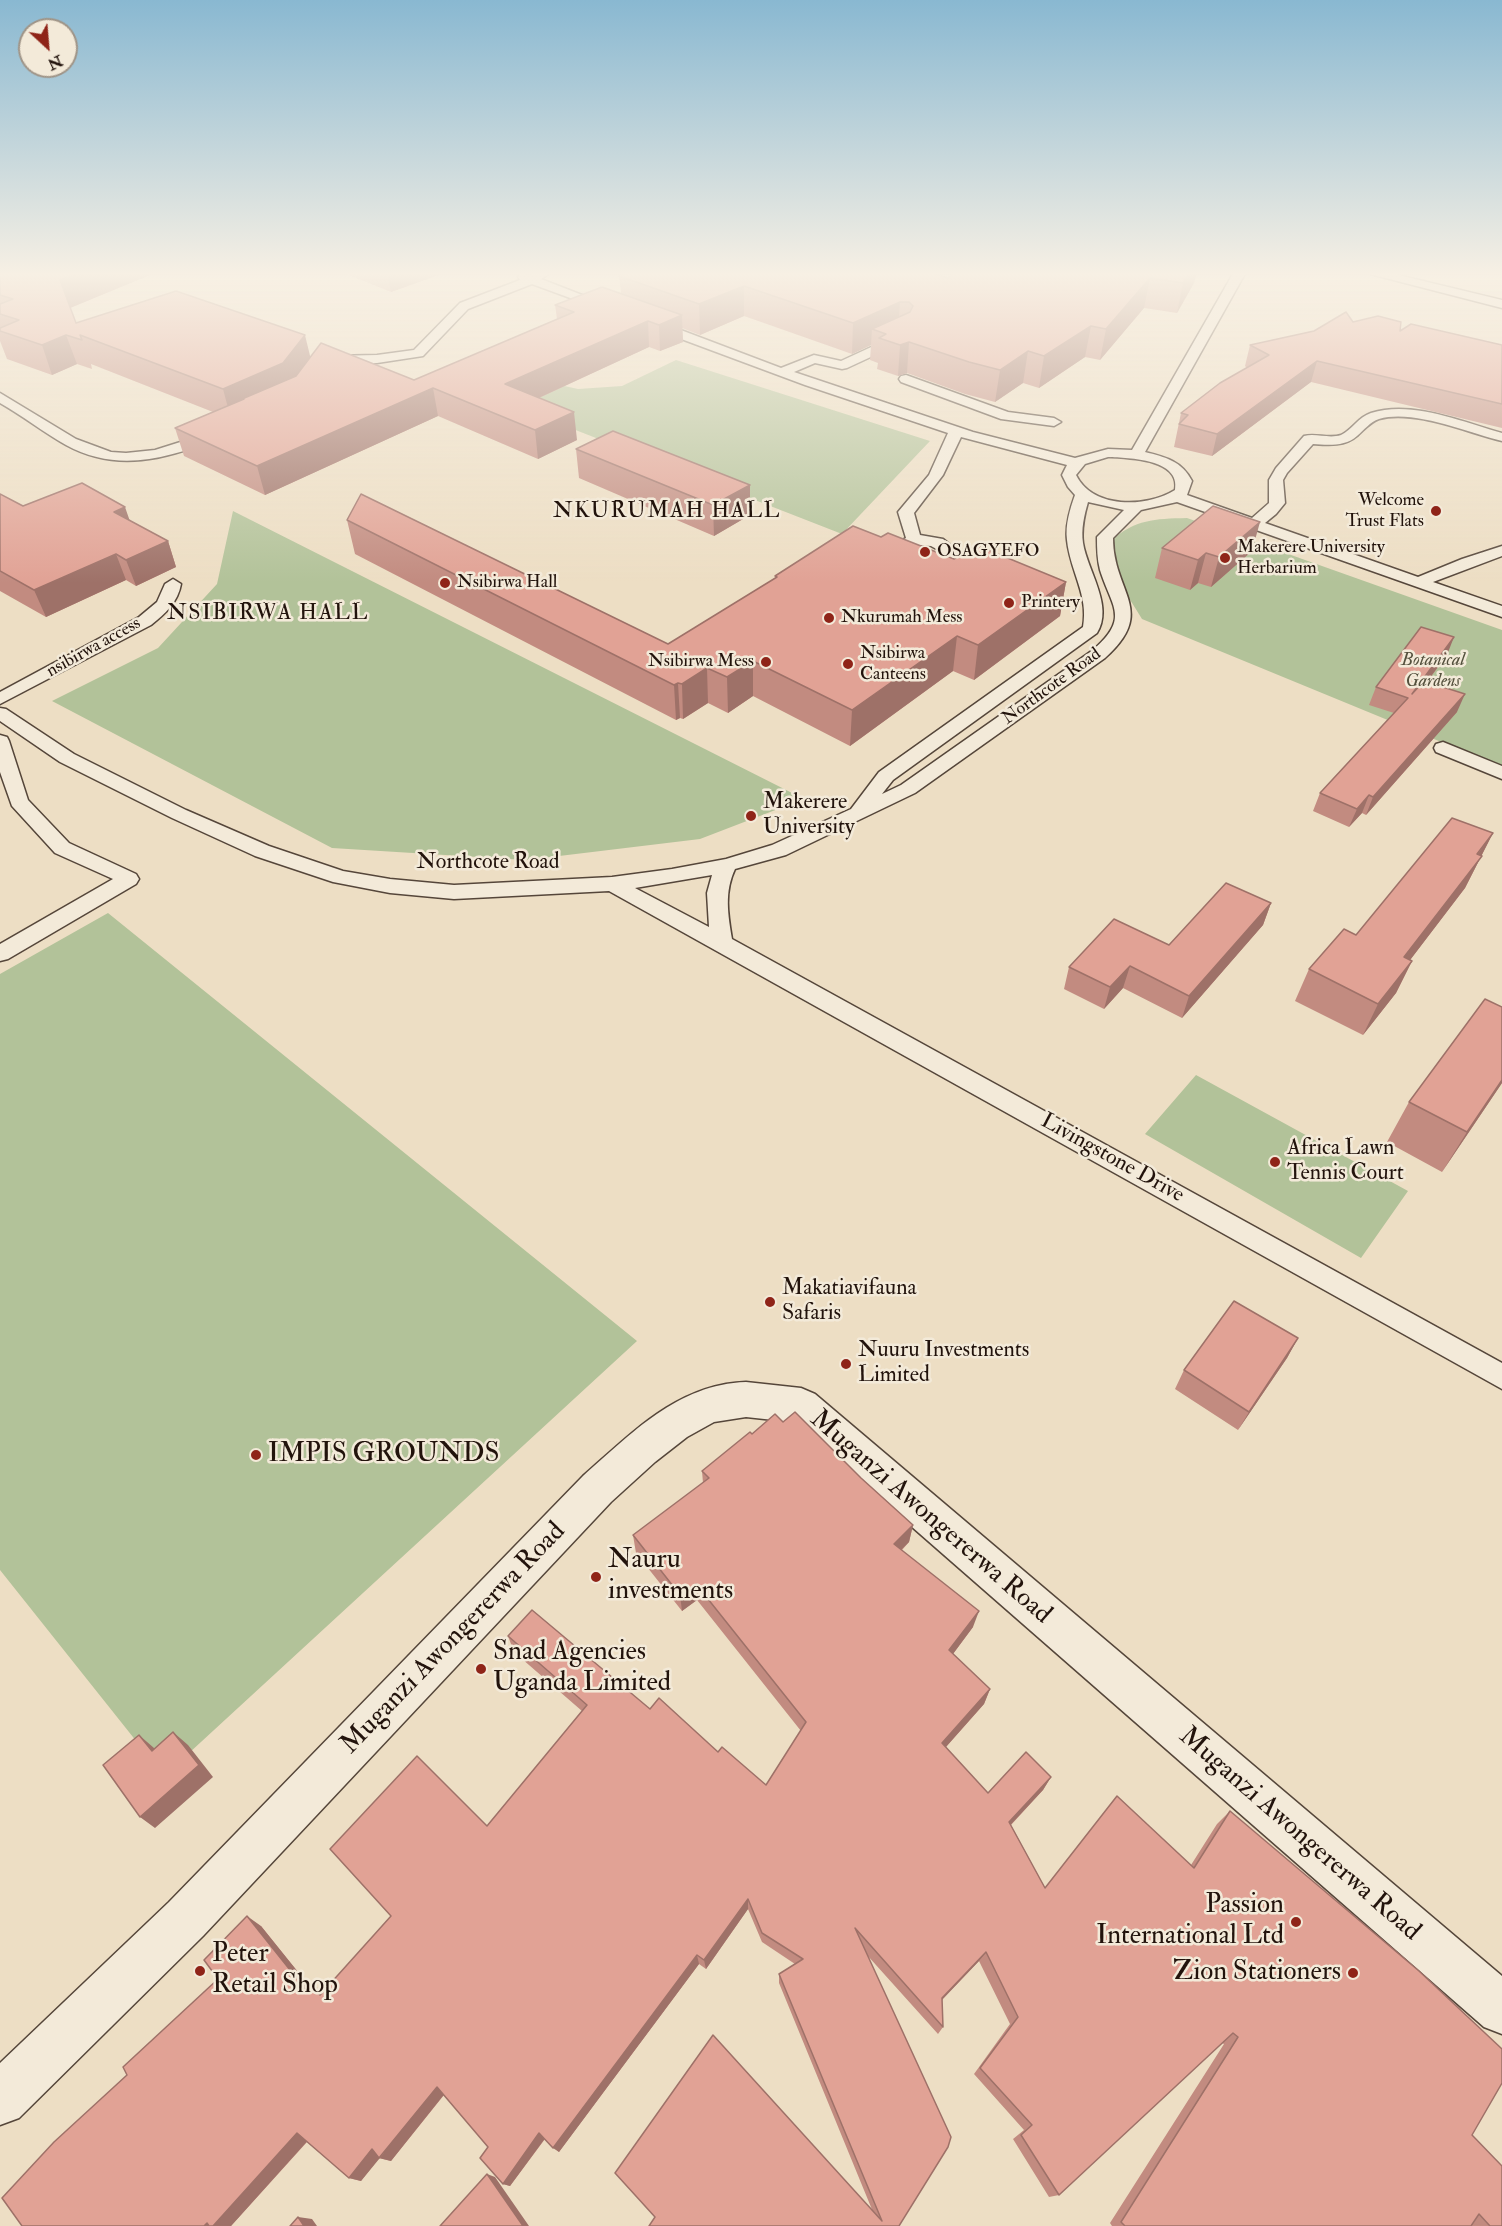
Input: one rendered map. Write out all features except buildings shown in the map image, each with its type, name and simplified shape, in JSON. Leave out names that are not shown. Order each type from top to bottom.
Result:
[{"type":"street","name":"Muganzi Awongererwa Road","points":[[0,2099],[186,1919],[597,1489],[669,1428],[699,1408],[727,1401],[756,1399],[801,1406],[1502,2009]]},
{"type":"lane","points":[[793,376],[956,432],[1017,450],[1076,463],[1095,455],[1108,453],[1137,454],[1169,465],[1182,475],[1185,487],[1176,497],[1153,505],[1137,506],[1105,502],[1083,493],[1070,481],[1069,475],[1076,463]]},
{"type":"lane","points":[[1137,454],[1181,376]]},
{"type":"lane","points":[[906,378],[1006,416],[1054,422]]},
{"type":"lane","points":[[0,398],[64,437],[95,453],[108,456],[140,457],[161,454],[223,431]]},
{"type":"lane","points":[[938,426],[975,405]]},
{"type":"lane","points":[[1254,524],[1271,511],[1277,503],[1276,480],[1296,451],[1309,440],[1335,440],[1349,436],[1369,417],[1383,414],[1407,414],[1502,437]]},
{"type":"lane","points":[[914,540],[906,512],[922,496],[946,460],[956,432]]},
{"type":"lane","name":"Northcote Road","points":[[859,811],[886,776],[1091,629],[1095,615],[1094,604],[1075,544],[1076,514],[1083,493]]},
{"type":"lane","points":[[1176,497],[1502,612]]},
{"type":"lane","name":"Northcote Road","points":[[0,712],[68,758],[179,814],[262,851],[340,878],[390,886],[454,892],[612,884],[672,876],[727,865],[779,850],[908,789],[1090,661],[1113,641],[1121,629],[1123,615],[1121,599],[1104,554],[1105,537],[1137,506]]},
{"type":"lane","points":[[1419,582],[1502,551]]},
{"type":"lane","name":"nsibirwa access","points":[[0,699],[145,621],[162,608],[172,592],[173,584]]},
{"type":"lane","points":[[0,741],[19,802],[62,848],[129,879],[0,954]]},
{"type":"lane","points":[[1443,748],[1502,773]]},
{"type":"lane","points":[[722,943],[715,898],[719,879],[727,865]]},
{"type":"lane","name":"Livingstone Drive","points":[[612,884],[1502,1377]]},
{"type":"green space","points":[[506,376],[519,376],[578,389],[622,386],[643,376],[726,376],[930,441],[842,534],[473,390]]},
{"type":"green space","points":[[233,511],[804,799],[700,839],[526,860],[332,848],[52,701],[158,648],[217,584]]},
{"type":"green space","name":"Botanical Gardens","points":[[1187,518],[1502,630],[1502,767],[1142,619],[1111,569],[1110,541],[1137,524]]},
{"type":"green space","name":"IMPIS GROUNDS","points":[[108,913],[637,1341],[164,1776],[0,1570],[0,974]]},
{"type":"green space","name":"Africa Lawn Tennis Court","points":[[1196,1075],[1408,1191],[1361,1258],[1145,1134]]},
{"type":"place","name":"Welcome Trust Flats","points":[[1436,511]]},
{"type":"place","name":"OSAGYEFO","points":[[925,552]]},
{"type":"place","name":"Makerere University Herbarium","points":[[1225,558]]},
{"type":"place","name":"Nsibirwa Hall","points":[[445,583]]},
{"type":"place","name":"Printery","points":[[1009,603]]},
{"type":"place","name":"Nkurumah Mess","points":[[829,618]]},
{"type":"place","name":"Nsibirwa Mess","points":[[766,662]]},
{"type":"place","name":"Nsibirwa Canteens","points":[[848,664]]},
{"type":"place","name":"Makerere University","points":[[751,816]]},
{"type":"place","name":"Africa Lawn Tennis Court","points":[[1275,1162]]},
{"type":"place","name":"Makatiavifauna Safaris","points":[[770,1302]]},
{"type":"place","name":"Nuuru Investments Limited","points":[[846,1364]]},
{"type":"place","name":"IMPIS GROUNDS","points":[[256,1455]]},
{"type":"place","name":"Nauru investments","points":[[596,1577]]},
{"type":"place","name":"Snad Agencies Uganda Limited","points":[[481,1669]]},
{"type":"place","name":"Passion International Ltd","points":[[1296,1922]]},
{"type":"place","name":"Peter Retail Shop","points":[[200,1971]]},
{"type":"place","name":"Zion Stationers","points":[[1353,1973]]},
{"type":"district","name":"NKURUMAH HALL","points":[[667,512]]},
{"type":"district","name":"NSIBIRWA HALL","points":[[268,614]]}]
